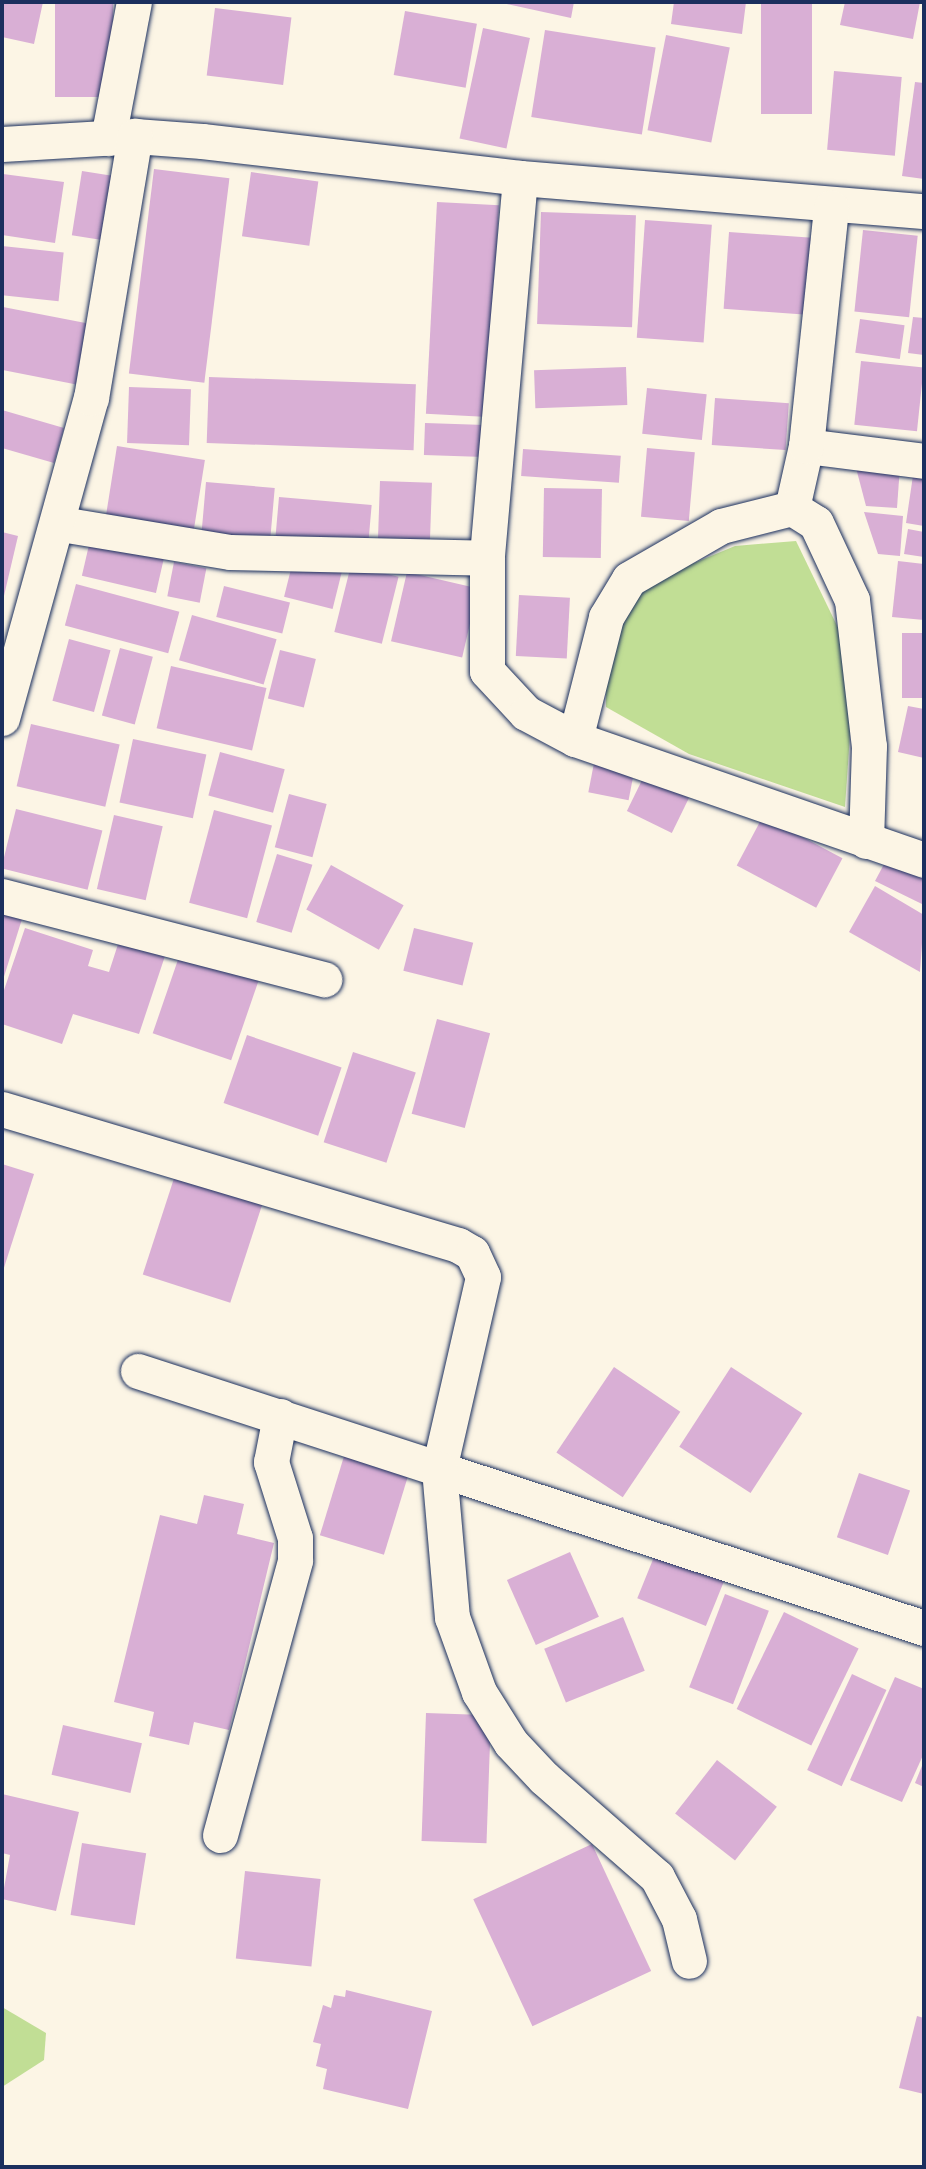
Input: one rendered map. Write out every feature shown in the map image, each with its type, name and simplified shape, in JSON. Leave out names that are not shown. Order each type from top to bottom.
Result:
[{"type":"street","points":[[2,718],[61,524],[94,386],[134,2]]},
{"type":"street","points":[[2,144],[121,137],[831,207],[924,211]]},
{"type":"street","points":[[520,178],[487,558],[487,671],[526,713],[575,739],[924,860]]},
{"type":"street","points":[[792,508],[806,446],[831,207]]},
{"type":"street","points":[[806,446],[924,460]]},
{"type":"street","points":[[575,739],[606,617],[629,579],[721,526],[792,508],[816,523],[852,600],[869,746],[866,841]]},
{"type":"street","points":[[61,524],[230,552],[487,558]]},
{"type":"street","points":[[2,896],[324,979]]},
{"type":"street","points":[[2,1109],[472,1253],[483,1277],[439,1469],[452,1617],[479,1692],[511,1743],[544,1778],[657,1877],[679,1919],[689,1961]]},
{"type":"street","points":[[138,1371],[924,1628]]},
{"type":"street","points":[[220,1835],[295,1560],[295,1538],[271,1462],[280,1416]]},
{"type":"green space","points":[[796,541],[843,638],[852,706],[845,807],[689,754],[606,707],[606,657],[629,590],[735,546]]},
{"type":"green space","points":[[2,2007],[46,2033],[44,2060],[2,2087]]},
{"type":"building","points":[[2,2],[43,2],[34,44],[2,37]]},
{"type":"building","points":[[55,2],[113,2],[113,97],[55,97]]},
{"type":"building","points":[[498,2],[574,2],[571,18]]},
{"type":"building","points":[[674,2],[746,2],[742,34],[671,24]]},
{"type":"building","points":[[761,2],[812,2],[812,114],[761,114]]},
{"type":"building","points":[[845,2],[920,2],[913,39],[840,25]]},
{"type":"building","points":[[215,8],[291,17],[283,85],[207,75]]},
{"type":"building","points":[[405,11],[477,24],[466,88],[394,75]]},
{"type":"building","points":[[483,28],[530,38],[506,149],[460,139]]},
{"type":"building","points":[[545,30],[656,48],[642,134],[531,117]]},
{"type":"building","points":[[666,35],[730,47],[711,143],[647,130]]},
{"type":"building","points":[[834,71],[902,77],[895,156],[827,150]]},
{"type":"building","points":[[915,82],[924,83],[924,179],[902,176]]},
{"type":"building","points":[[154,169],[229,178],[204,383],[129,373]]},
{"type":"building","points":[[82,171],[114,176],[103,240],[72,235]]},
{"type":"building","points":[[251,172],[318,181],[309,246],[242,236]]},
{"type":"building","points":[[3,174],[64,182],[55,243],[2,235]]},
{"type":"building","points":[[437,202],[499,205],[488,417],[426,414]]},
{"type":"building","points":[[541,212],[636,215],[632,327],[537,324]]},
{"type":"building","points":[[645,220],[712,225],[704,342],[637,338]]},
{"type":"building","points":[[863,230],[918,236],[909,317],[854,312]]},
{"type":"building","points":[[729,232],[816,238],[810,315],[724,309]]},
{"type":"building","points":[[2,246],[64,252],[59,301],[2,295]]},
{"type":"building","points":[[3,307],[93,325],[81,385],[2,370]]},
{"type":"building","points":[[913,317],[924,318],[924,355],[908,353]]},
{"type":"building","points":[[860,319],[905,325],[900,359],[855,353]]},
{"type":"building","points":[[861,361],[924,368],[917,431],[854,425]]},
{"type":"building","points":[[626,367],[627,405],[535,408],[534,370]]},
{"type":"building","points":[[209,377],[416,384],[414,450],[207,443]]},
{"type":"building","points":[[129,387],[191,389],[189,445],[127,443]]},
{"type":"building","points":[[647,388],[707,394],[702,440],[642,434]]},
{"type":"building","points":[[715,398],[789,403],[786,450],[712,445]]},
{"type":"building","points":[[2,410],[64,428],[54,463],[2,448]]},
{"type":"building","points":[[425,423],[485,425],[484,457],[424,455]]},
{"type":"building","points":[[117,446],[205,460],[193,532],[106,518]]},
{"type":"building","points":[[647,448],[695,452],[689,521],[641,517]]},
{"type":"building","points":[[523,449],[621,456],[619,483],[521,476]]},
{"type":"building","points":[[915,462],[924,463],[924,526],[906,523]]},
{"type":"building","points":[[855,464],[900,466],[897,508],[866,506]]},
{"type":"building","points":[[380,481],[432,483],[430,548],[378,546]]},
{"type":"building","points":[[206,482],[275,488],[270,542],[201,536]]},
{"type":"building","points":[[544,488],[602,489],[601,558],[543,557]]},
{"type":"building","points":[[279,497],[372,505],[368,547],[275,539]]},
{"type":"building","points":[[864,512],[903,516],[900,556],[878,554]]},
{"type":"building","points":[[908,529],[924,532],[924,557],[904,554]]},
{"type":"building","points":[[2,532],[18,536],[3,600],[2,600]]},
{"type":"building","points":[[92,532],[166,549],[156,593],[82,576]]},
{"type":"building","points":[[294,557],[343,569],[333,609],[284,597]]},
{"type":"building","points":[[898,561],[924,564],[924,620],[892,617]]},
{"type":"building","points":[[174,562],[206,568],[200,603],[167,596]]},
{"type":"building","points":[[351,565],[399,577],[382,644],[334,632]]},
{"type":"building","points":[[407,572],[478,588],[462,658],[391,641]]},
{"type":"building","points":[[76,584],[179,612],[168,653],[65,626]]},
{"type":"building","points":[[224,586],[290,602],[282,634],[216,617]]},
{"type":"building","points":[[519,595],[570,598],[567,659],[516,656]]},
{"type":"building","points":[[192,615],[277,639],[264,684],[179,660]]},
{"type":"building","points":[[902,633],[924,633],[924,698],[902,698]]},
{"type":"building","points":[[69,639],[111,650],[94,712],[52,701]]},
{"type":"building","points":[[120,648],[153,657],[135,724],[102,716]]},
{"type":"building","points":[[280,650],[316,659],[304,707],[268,699]]},
{"type":"building","points":[[171,666],[266,688],[252,750],[157,728]]},
{"type":"building","points":[[908,706],[924,709],[924,758],[898,752]]},
{"type":"building","points":[[31,724],[120,744],[105,807],[17,786]]},
{"type":"building","points":[[133,739],[206,755],[193,818],[119,803]]},
{"type":"building","points":[[220,752],[285,769],[273,813],[208,795]]},
{"type":"building","points":[[595,758],[635,766],[629,800],[588,792]]},
{"type":"building","points":[[644,776],[689,798],[672,833],[627,811]]},
{"type":"building","points":[[289,794],[327,804],[312,857],[275,847]]},
{"type":"building","points":[[16,809],[102,831],[88,890],[2,868]]},
{"type":"building","points":[[214,810],[272,826],[247,918],[189,903]]},
{"type":"building","points":[[114,815],[163,826],[146,900],[97,889]]},
{"type":"building","points":[[763,816],[842,858],[816,908],[737,865]]},
{"type":"building","points":[[890,853],[924,869],[924,905],[875,881]]},
{"type":"building","points":[[277,854],[312,865],[292,933],[256,922]]},
{"type":"building","points":[[331,865],[404,905],[379,950],[306,910]]},
{"type":"building","points":[[875,886],[924,915],[920,972],[849,932]]},
{"type":"building","points":[[2,913],[22,919],[2,983]]},
{"type":"building","points":[[25,928],[93,950],[88,966],[109,972],[120,938],[166,953],[139,1034],[73,1014],[62,1044],[2,1024],[2,996]]},
{"type":"building","points":[[414,928],[473,943],[463,985],[403,971]]},
{"type":"building","points":[[181,951],[259,978],[231,1060],[153,1033]]},
{"type":"building","points":[[437,1019],[490,1033],[465,1128],[412,1114]]},
{"type":"building","points":[[247,1035],[342,1068],[318,1136],[224,1103]]},
{"type":"building","points":[[353,1052],[416,1072],[386,1163],[324,1142]]},
{"type":"building","points":[[2,1164],[34,1174],[2,1274]]},
{"type":"building","points":[[178,1166],[265,1194],[230,1303],[143,1274]]},
{"type":"building","points":[[614,1367],[680,1412],[623,1497],[556,1452]]},
{"type":"building","points":[[731,1367],[802,1413],[751,1493],[679,1447]]},
{"type":"building","points":[[345,1453],[409,1473],[384,1555],[320,1535]]},
{"type":"building","points":[[859,1473],[910,1491],[888,1555],[837,1537]]},
{"type":"building","points":[[204,1495],[244,1504],[237,1534],[274,1543],[229,1730],[194,1722],[189,1745],[149,1736],[154,1712],[114,1702],[160,1515],[197,1524]]},
{"type":"building","points":[[570,1552],[599,1617],[536,1645],[507,1580]]},
{"type":"building","points":[[656,1552],[725,1580],[706,1626],[637,1598]]},
{"type":"building","points":[[725,1594],[769,1611],[733,1704],[689,1687]]},
{"type":"building","points":[[784,1612],[859,1648],[811,1745],[737,1709]]},
{"type":"building","points":[[623,1617],[645,1671],[566,1703],[544,1649]]},
{"type":"building","points":[[852,1674],[886,1690],[842,1786],[807,1770]]},
{"type":"building","points":[[895,1677],[924,1689],[924,1753],[902,1802],[850,1780]]},
{"type":"building","points":[[426,1713],[491,1715],[486,1843],[422,1841]]},
{"type":"building","points":[[63,1725],[142,1743],[130,1793],[52,1775]]},
{"type":"building","points":[[717,1760],[777,1807],[735,1860],[675,1814]]},
{"type":"building","points":[[924,1761],[924,1787],[915,1783]]},
{"type":"building","points":[[2,1794],[79,1812],[56,1911],[2,1899],[10,1855],[2,1853]]},
{"type":"building","points":[[82,1843],[146,1853],[135,1925],[71,1915]]},
{"type":"building","points":[[592,1844],[651,1971],[532,2026],[473,1899]]},
{"type":"building","points":[[245,1871],[321,1879],[311,1966],[236,1959]]},
{"type":"building","points":[[346,1990],[432,2011],[408,2109],[323,2089],[327,2069],[316,2066],[321,2044],[313,2042],[323,2005],[331,2008],[334,1995],[345,1997]]},
{"type":"building","points":[[917,2016],[924,2018],[924,2094],[899,2088]]}]
